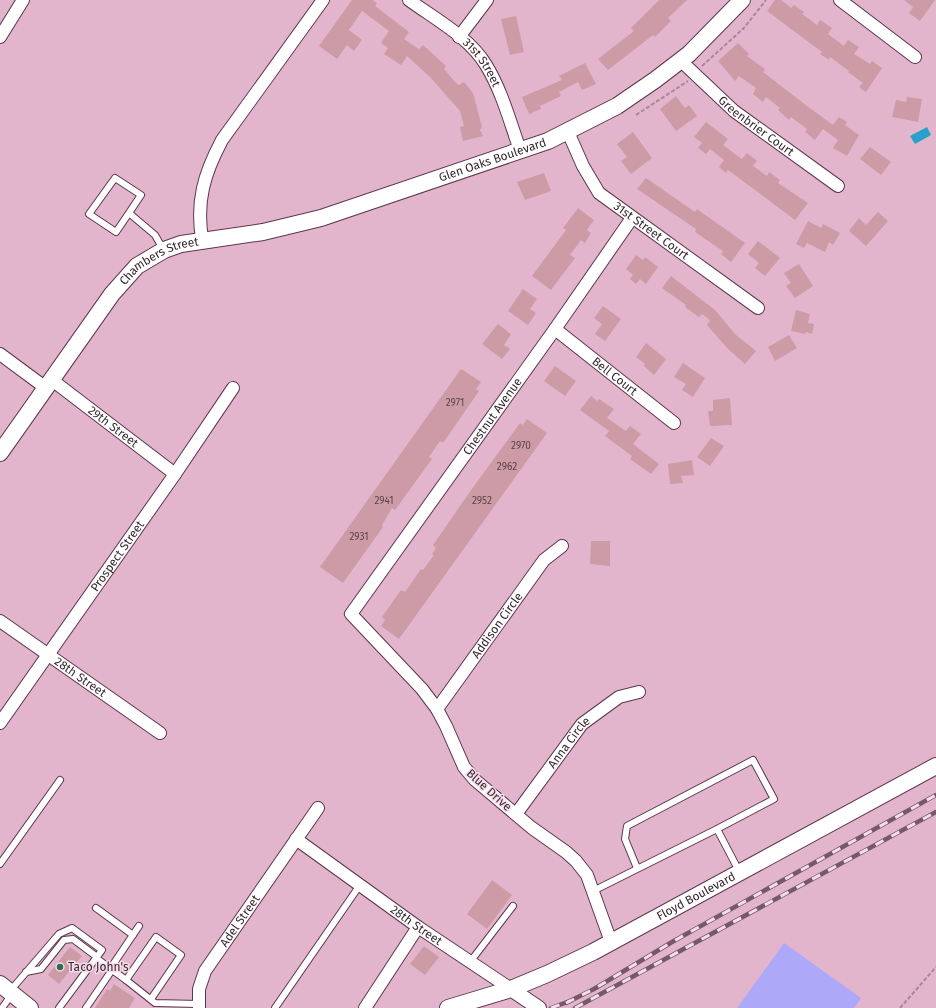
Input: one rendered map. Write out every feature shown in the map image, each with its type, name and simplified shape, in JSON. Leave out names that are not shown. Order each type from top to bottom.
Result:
[{"type":"main road","name":"Glen Oaks Boulevard","points":[[202,239],[263,232],[321,218],[548,141],[617,106],[680,60],[710,34],[742,0]]},
{"type":"main road","name":"Chambers Street","points":[[0,453],[112,294],[137,266],[164,250],[202,239]]},
{"type":"main road","name":"Floyd Boulevard","points":[[448,1008],[511,989],[548,974],[611,942],[936,766]]},
{"type":"main road","points":[[8,989],[30,1008]]},
{"type":"street","points":[[0,37],[23,0]]},
{"type":"street","name":"Chambers Street","points":[[202,239],[200,222],[201,194],[210,164],[222,140],[323,0]]},
{"type":"street","name":"31st Street","points":[[409,0],[459,37],[486,64],[520,150]]},
{"type":"street","points":[[459,37],[487,0]]},
{"type":"street","points":[[840,0],[915,57]]},
{"type":"street","name":"Greenbrier Court","points":[[680,60],[693,74],[740,115],[838,186]]},
{"type":"street","name":"31st Street Court","points":[[568,132],[583,166],[599,192],[632,218],[758,308]]},
{"type":"street","name":"Chestnut Avenue","points":[[351,614],[555,330],[632,218]]},
{"type":"street","name":"Bell Court","points":[[555,330],[674,423]]},
{"type":"street","name":"29th Street","points":[[0,354],[49,384],[175,474]]},
{"type":"street","name":"Prospect Street","points":[[0,723],[175,474],[232,388]]},
{"type":"street","name":"Addison Circle","points":[[437,709],[544,560],[562,546]]},
{"type":"street","name":"Blue Drive","points":[[351,614],[422,688],[437,709],[464,767],[475,780],[576,861],[587,875],[611,942]]},
{"type":"street","name":"28th Street","points":[[0,621],[48,653],[160,733]]},
{"type":"street","name":"Anna Circle","points":[[516,814],[582,724],[619,697],[639,692]]},
{"type":"street","name":"Adel Street","points":[[199,1006],[199,989],[205,971],[318,808]]},
{"type":"street","name":"28th Street","points":[[296,839],[418,927],[539,1008]]},
{"type":"street","points":[[365,1008],[418,927]]},
{"type":"lane","points":[[115,178],[141,195],[129,213],[116,232],[89,214],[115,178]]},
{"type":"lane","points":[[129,213],[155,234],[164,250]]},
{"type":"lane","points":[[593,891],[774,799],[752,760],[627,826],[625,839],[637,868]]},
{"type":"lane","points":[[0,864],[60,780]]},
{"type":"lane","points":[[717,829],[739,872]]},
{"type":"lane","points":[[275,1008],[360,885]]},
{"type":"lane","points":[[470,962],[513,906]]},
{"type":"lane","points":[[96,908],[133,935]]},
{"type":"lane","points":[[86,1008],[139,926]]},
{"type":"lane","points":[[2,1008],[8,989],[26,972],[59,934],[72,928],[102,950],[58,1008]]},
{"type":"lane","points":[[126,980],[156,937],[181,955],[153,1003]]},
{"type":"lane","points":[[26,972],[41,969],[64,940],[73,939],[153,1003],[199,1006]]},
{"type":"path","points":[[636,116],[686,83],[693,74],[744,28],[766,0]]},
{"type":"path","points":[[900,1008],[936,967]]},
{"type":"shaded area","points":[[784,943],[861,998],[854,1008],[737,1008]]},
{"type":"water","points":[[927,127],[931,135],[915,144],[910,136]]},
{"type":"building","points":[[352,0],[372,0],[377,3],[375,6],[409,32],[404,39],[419,49],[423,45],[446,66],[444,69],[456,83],[459,85],[464,82],[473,93],[482,127],[480,130],[483,136],[463,141],[460,127],[464,126],[460,111],[430,77],[407,56],[401,65],[384,54],[388,48],[381,43],[389,31],[362,11],[349,30],[362,40],[354,51],[347,45],[337,59],[319,46]]},
{"type":"building","points":[[659,0],[687,0],[668,18],[671,21],[655,37],[653,35],[608,70],[598,59],[634,31],[631,28]]},
{"type":"building","points":[[775,0],[781,0],[791,8],[794,5],[804,12],[802,14],[817,25],[820,20],[832,28],[828,34],[844,46],[848,40],[859,47],[854,54],[870,64],[872,61],[882,68],[866,92],[859,87],[863,83],[848,72],[849,71],[830,57],[829,60],[820,54],[822,52],[767,11]]},
{"type":"building","points":[[904,0],[935,0],[920,21],[909,13],[913,7]]},
{"type":"building","points":[[516,16],[524,52],[510,55],[501,19]]},
{"type":"building","points":[[738,43],[749,54],[747,56],[765,69],[763,72],[833,125],[839,117],[847,122],[845,125],[859,135],[847,156],[833,148],[838,140],[823,129],[815,140],[805,132],[807,129],[791,117],[789,120],[778,110],[780,108],[766,97],[763,102],[753,94],[756,88],[739,76],[735,81],[718,61]]},
{"type":"building","points":[[585,63],[596,84],[582,90],[578,82],[559,92],[561,96],[540,106],[541,109],[529,114],[522,97],[562,80],[559,76]]},
{"type":"building","points":[[676,96],[685,108],[689,105],[697,116],[676,131],[660,109]]},
{"type":"building","points":[[907,97],[922,99],[918,122],[892,117],[896,100],[906,102]]},
{"type":"building","points":[[706,122],[728,139],[723,145],[742,159],[747,153],[757,161],[753,166],[767,176],[769,172],[780,180],[778,183],[808,203],[795,220],[728,170],[726,173],[719,167],[724,160],[710,149],[706,154],[698,148],[702,143],[694,137]]},
{"type":"building","points":[[633,132],[652,158],[631,174],[621,161],[627,157],[617,144]]},
{"type":"building","points":[[870,147],[891,162],[881,175],[860,159]]},
{"type":"building","points":[[544,173],[551,191],[525,200],[517,182]]},
{"type":"building","points":[[646,178],[695,212],[697,209],[745,243],[731,262],[721,254],[723,251],[695,232],[696,229],[637,189]]},
{"type":"building","points":[[578,208],[594,220],[587,230],[591,233],[585,243],[581,240],[570,255],[575,258],[551,290],[532,276],[566,230],[563,228]]},
{"type":"building","points":[[878,212],[888,221],[866,246],[849,231],[859,218],[866,225]]},
{"type":"building","points":[[808,221],[821,228],[823,224],[840,233],[833,245],[829,242],[825,252],[807,243],[804,248],[796,244]]},
{"type":"building","points":[[758,241],[780,258],[765,276],[755,268],[759,263],[748,254]]},
{"type":"building","points":[[636,255],[643,260],[645,257],[658,267],[646,284],[640,279],[636,284],[630,279],[633,275],[626,269]]},
{"type":"building","points":[[799,264],[813,286],[795,298],[786,286],[791,283],[784,273]]},
{"type":"building","points":[[671,276],[715,310],[736,335],[756,351],[745,364],[727,348],[707,325],[710,320],[702,314],[699,317],[685,307],[686,305],[662,288]]},
{"type":"building","points":[[523,289],[537,299],[530,309],[536,313],[528,325],[508,311]]},
{"type":"building","points":[[603,306],[621,319],[605,341],[595,334],[602,324],[594,318]]},
{"type":"building","points":[[796,310],[810,314],[808,323],[814,324],[812,334],[791,331]]},
{"type":"building","points":[[498,324],[511,334],[504,345],[510,349],[502,359],[482,344]]},
{"type":"building","points":[[789,335],[797,348],[775,361],[768,347]]},
{"type":"building","points":[[646,343],[666,359],[654,375],[644,366],[645,364],[636,357]]},
{"type":"building","points":[[683,363],[705,378],[693,397],[682,390],[686,384],[674,377]]},
{"type":"building","points":[[555,366],[576,381],[565,396],[544,381]]},
{"type":"building","points":[[461,369],[481,382],[476,389],[479,391],[443,443],[440,441],[429,457],[432,459],[395,510],[392,508],[382,525],[383,527],[343,583],[320,567]]},
{"type":"building","points":[[591,396],[597,401],[599,399],[614,409],[607,418],[626,431],[630,426],[641,434],[633,444],[659,464],[651,474],[630,459],[632,456],[605,436],[609,431],[580,410]]},
{"type":"building","points":[[730,398],[732,425],[710,426],[708,411],[713,411],[713,400]]},
{"type":"building","points":[[527,419],[547,433],[399,639],[381,626],[385,620],[382,617],[401,590],[405,592],[421,569],[423,570],[434,555],[432,554],[436,548],[433,545],[520,423],[523,425]]},
{"type":"building","points":[[711,438],[724,446],[710,466],[697,457]]},
{"type":"building","points":[[692,460],[694,475],[681,476],[683,483],[670,484],[668,464]]},
{"type":"building","points":[[591,541],[610,541],[610,566],[590,564]]},
{"type":"building","points":[[492,880],[512,895],[487,929],[467,914]]},
{"type":"building","points":[[424,946],[439,957],[425,975],[410,964]]},
{"type":"building","points":[[70,947],[82,956],[59,984],[48,975]]},
{"type":"building","points":[[114,984],[135,998],[129,1008],[95,1008],[107,989],[110,991]]},
{"type":"railway","points":[[566,1003],[594,989],[672,942],[936,795]]},
{"type":"railway","points":[[575,1008],[936,812]]},
{"type":"railway","points":[[551,1008],[570,1001]]},
{"type":"place","name":"Taco John's","points":[[60,967]]}]
